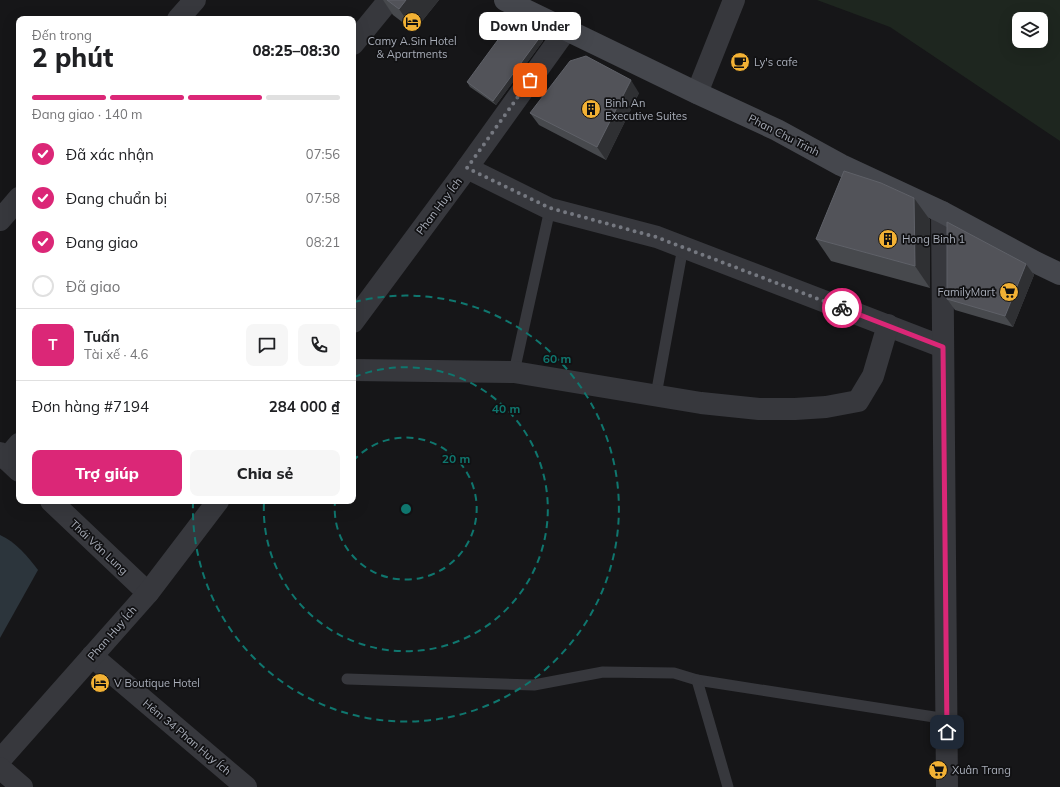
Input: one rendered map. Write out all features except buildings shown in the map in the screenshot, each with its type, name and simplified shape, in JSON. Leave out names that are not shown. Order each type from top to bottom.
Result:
[{"type":"main road","name":"Phan Chu Trinh","points":[[506,0],[697,93],[778,130],[841,165],[942,212],[1060,274]]},
{"type":"street","points":[[181,16],[195,0]]},
{"type":"street","points":[[356,40],[389,0]]},
{"type":"street","points":[[697,93],[734,0]]},
{"type":"street","name":"Phan Huy Ích","points":[[356,318],[467,168],[566,30]]},
{"type":"street","points":[[467,168],[550,208],[656,237],[943,347]]},
{"type":"street","points":[[0,220],[16,201]]},
{"type":"street","points":[[942,212],[947,787]]},
{"type":"street","points":[[356,370],[514,372],[702,403],[759,409],[795,410],[826,407],[858,401],[873,376],[888,326]]},
{"type":"street","name":"Thái Văn Lung","points":[[54,504],[148,593]]},
{"type":"street","name":"Phan Huy Ích","points":[[0,760],[148,593],[216,504]]},
{"type":"street","name":"Hẻm 34 Phan Huy Ích","points":[[92,656],[246,787]]},
{"type":"street","points":[[0,768],[22,787]]},
{"type":"lane","points":[[514,372],[550,208]]},
{"type":"lane","points":[[656,395],[683,247]]},
{"type":"lane","points":[[347,679],[534,685],[603,672],[674,673],[697,680],[947,719]]},
{"type":"lane","points":[[697,680],[728,787]]},
{"type":"shaded area","points":[[817,0],[1060,0],[1060,141],[890,27]]},
{"type":"shaded area","points":[[0,535],[6,538],[26,555],[38,570],[0,638]]},
{"type":"way so far","points":[[530,80],[467,168],[550,208],[656,237],[842,308]]},
{"type":"place","name":"Camy A.Sin Hotel & Apartments","points":[[412,22]]},
{"type":"place","name":"Ly's cafe","points":[[740,62]]},
{"type":"place","name":"Down Under","points":[[530,80]]},
{"type":"place","name":"Binh An Executive Suites","points":[[591,109]]},
{"type":"place","name":"Hong Binh 1","points":[[888,239]]},
{"type":"place","name":"FamilyMart","points":[[1009,292]]},
{"type":"place","name":"V Boutique Hotel","points":[[100,683]]},
{"type":"place","name":"Xuân Trang","points":[[938,770]]},
{"type":"route","points":[[842,308],[943,347],[947,732]]}]
